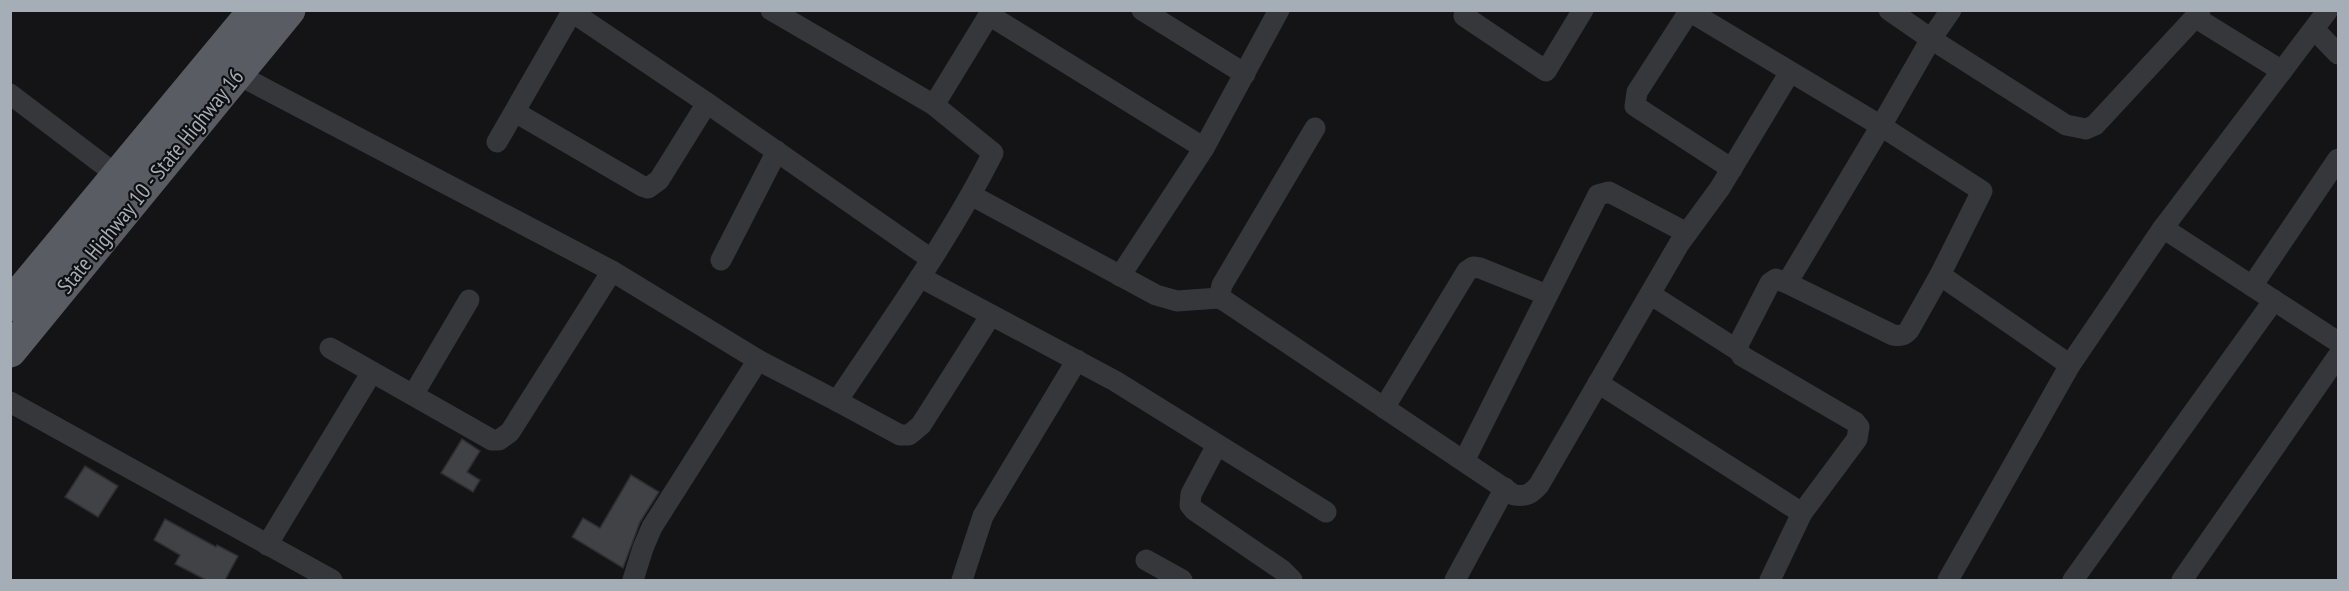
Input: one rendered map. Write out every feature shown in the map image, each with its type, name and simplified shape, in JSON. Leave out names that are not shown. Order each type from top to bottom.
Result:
[{"type":"highway","name":"State Highway 10 - State Highway 16","points":[[10,351],[225,68],[255,10]]},
{"type":"highway","name":"State Highway 10 - State Highway 16","points":[[10,305],[118,176],[225,68],[289,10]]},
{"type":"street","points":[[771,10],[934,105],[993,153],[971,195],[926,268],[837,401]]},
{"type":"street","points":[[1142,10],[1245,74]]},
{"type":"street","points":[[1120,276],[1204,148],[1280,10]]},
{"type":"street","points":[[1462,12],[1546,71],[1583,10]]},
{"type":"street","points":[[1889,10],[2066,125],[2086,129],[2095,125],[2199,12]]},
{"type":"street","points":[[1787,284],[1950,10]]},
{"type":"street","points":[[1948,580],[2070,365],[2163,228],[2328,10]]},
{"type":"street","points":[[497,142],[573,11],[777,151],[926,268],[991,315],[1115,381],[1326,512]]},
{"type":"street","points":[[1732,169],[1635,106],[1637,92],[1690,11],[1881,126],[1982,191],[1940,275],[1905,335],[1893,335],[1776,279],[1770,283],[1738,345],[1742,356],[1855,422],[1859,427],[1857,439],[1802,513],[1770,580]]},
{"type":"street","points":[[2199,12],[2201,21],[2282,71]]},
{"type":"street","points":[[934,105],[990,13],[1204,148]]},
{"type":"street","points":[[2314,29],[2338,54]]},
{"type":"street","points":[[225,68],[612,271],[758,360],[900,435],[909,435],[921,425],[991,315]]},
{"type":"street","points":[[971,195],[1166,299],[1177,301],[1219,298],[1514,495],[1523,497],[1533,492],[1687,233],[1732,169],[1790,72]]},
{"type":"street","points":[[10,94],[118,176]]},
{"type":"street","points":[[514,112],[648,188],[658,180],[707,103]]},
{"type":"street","points":[[1219,298],[1222,285],[1315,128]]},
{"type":"street","points":[[721,260],[777,151]]},
{"type":"street","points":[[2252,286],[2330,189],[2338,159]]},
{"type":"street","points":[[1464,461],[1594,200],[1603,192],[1609,192],[1687,233]]},
{"type":"street","points":[[2163,228],[2338,342]]},
{"type":"street","points":[[1384,408],[1467,271],[1473,267],[1480,268],[1547,295]]},
{"type":"street","points":[[330,348],[492,440],[500,440],[510,432],[612,271]]},
{"type":"street","points":[[1940,275],[2070,365]]},
{"type":"street","points":[[1650,294],[1739,351]]},
{"type":"street","points":[[413,395],[469,300]]},
{"type":"street","points":[[2073,580],[2274,300]]},
{"type":"street","points":[[2182,580],[2338,356]]},
{"type":"street","points":[[633,580],[652,527],[758,360]]},
{"type":"street","points":[[962,580],[983,516],[1077,360]]},
{"type":"street","points":[[267,545],[372,372]]},
{"type":"street","points":[[1598,383],[1802,513]]},
{"type":"street","points":[[10,402],[332,580]]},
{"type":"street","points":[[1217,445],[1191,494],[1190,505],[1282,570],[1292,580]]},
{"type":"street","points":[[1455,580],[1505,488]]},
{"type":"street","points":[[1146,560],[1182,580]]},
{"type":"building","points":[[462,439],[480,451],[467,472],[480,480],[473,492],[441,473]]},
{"type":"building","points":[[85,466],[118,486],[98,517],[65,497]]},
{"type":"building","points":[[631,475],[659,492],[640,522],[623,568],[572,537],[583,518],[600,528]]},
{"type":"building","points":[[165,519],[216,547],[217,545],[238,556],[225,580],[206,580],[175,564],[180,555],[154,540]]}]
